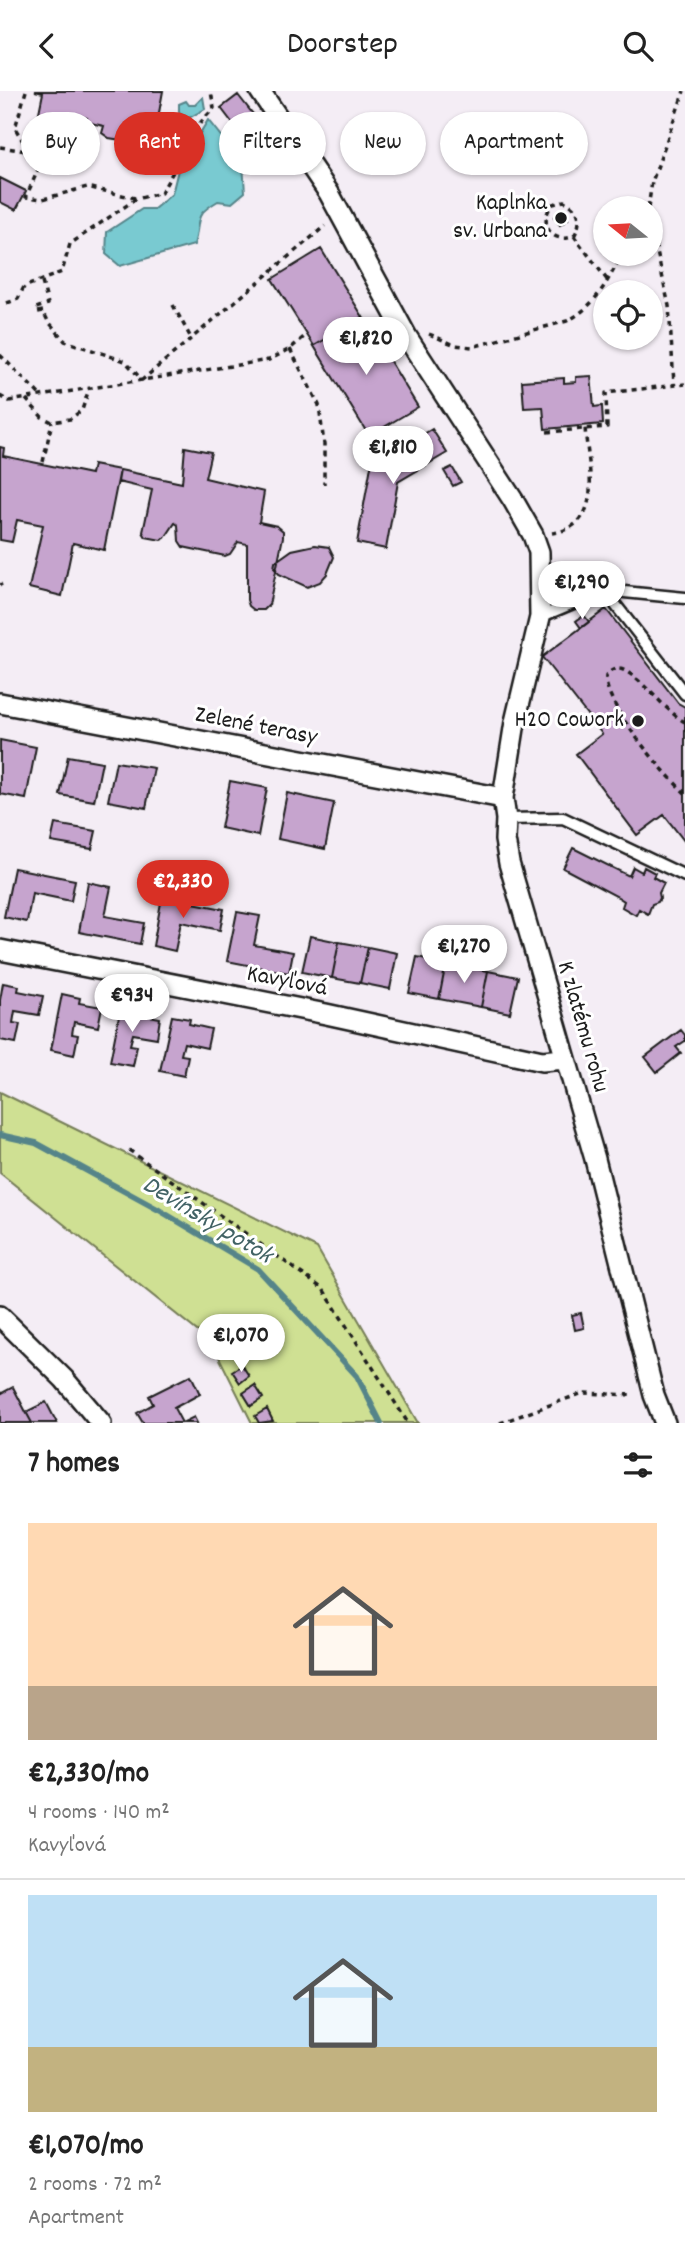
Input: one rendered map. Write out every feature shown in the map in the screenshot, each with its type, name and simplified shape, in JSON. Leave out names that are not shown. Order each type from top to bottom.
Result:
[{"type":"street","name":"K zlatému rohu","points":[[260,91],[330,193],[407,337],[533,535],[538,552],[540,617],[515,722],[503,798],[505,840],[509,863],[595,1159],[654,1395],[665,1423]]},
{"type":"street","name":"Zelené terasy","points":[[0,703],[503,798]]},
{"type":"street","name":"Kavyľová","points":[[0,950],[326,1014],[542,1061],[565,1059]]},
{"type":"street","points":[[0,1316],[64,1379],[101,1423]]},
{"type":"lane","points":[[540,617],[604,590],[685,598]]},
{"type":"lane","points":[[604,590],[685,694]]},
{"type":"lane","points":[[506,819],[563,818],[685,876]]},
{"type":"path","points":[[21,138],[15,128],[26,91]]},
{"type":"path","points":[[650,196],[652,182],[684,91]]},
{"type":"path","points":[[7,303],[18,299],[24,287],[62,272],[70,244],[136,199],[161,194],[201,122],[214,108],[211,92]]},
{"type":"path","points":[[0,147],[21,150]]},
{"type":"path","points":[[36,175],[26,197],[43,199],[87,187],[136,199]]},
{"type":"path","points":[[564,201],[577,210],[580,217],[579,228],[574,236],[560,238],[548,231],[546,215],[554,204],[564,201]]},
{"type":"path","points":[[142,380],[312,235],[340,215]]},
{"type":"path","points":[[574,236],[607,280]]},
{"type":"path","points":[[660,266],[669,306],[674,384]]},
{"type":"path","points":[[42,282],[48,304],[36,308],[43,311],[65,341],[125,361],[142,380]]},
{"type":"path","points":[[407,337],[426,333],[463,347],[480,346],[567,321],[579,315],[593,302]]},
{"type":"path","points":[[173,305],[191,338]]},
{"type":"path","points":[[0,396],[9,401],[26,399],[268,360],[290,349],[304,337]]},
{"type":"path","points":[[290,349],[319,405],[324,445],[324,484]]},
{"type":"path","points":[[0,355],[41,396]]},
{"type":"path","points":[[547,432],[607,427],[606,393],[685,384]]},
{"type":"path","points":[[26,399],[42,417],[52,422],[70,419],[82,409],[89,389]]},
{"type":"path","points":[[43,462],[52,422]]},
{"type":"path","points":[[563,531],[575,527],[589,508],[585,428]]},
{"type":"path","points":[[685,722],[666,709],[628,671],[613,669],[606,676],[610,694],[630,729],[650,756],[685,793]]},
{"type":"path","points":[[129,1150],[323,1289],[408,1423]]},
{"type":"path","points":[[500,1423],[583,1393],[654,1395]]},
{"type":"green space","points":[[0,1092],[317,1248],[418,1423],[252,1423],[212,1343],[0,1173]]},
{"type":"water","points":[[203,97],[205,109],[200,112],[179,112],[179,104],[186,101],[189,105],[195,105]]},
{"type":"water","points":[[208,120],[219,134],[219,175],[244,175],[245,192],[232,203],[218,201],[204,211],[199,219],[194,245],[120,266],[106,254],[107,232],[142,209],[154,209],[172,194],[177,175],[205,175],[205,125]]},
{"type":"building","points":[[35,91],[163,91],[159,112],[114,112],[114,139],[102,133],[104,126],[100,125],[100,112],[39,112],[43,93]]},
{"type":"building","points":[[238,95],[251,112],[224,112],[221,108]]},
{"type":"building","points":[[0,178],[26,191],[16,210],[0,202]]},
{"type":"building","name":"Kaplnka sv. Urbana","points":[[561,211],[568,219],[560,225],[554,217]]},
{"type":"building","points":[[321,249],[363,317],[314,346],[272,279]]},
{"type":"building","points":[[363,317],[418,407],[369,436],[314,346]]},
{"type":"building","points":[[591,376],[594,407],[602,406],[603,424],[545,429],[543,407],[524,408],[522,381],[564,378],[564,383],[576,382],[576,377]]},
{"type":"building","points":[[432,429],[447,453],[398,482],[386,549],[357,543],[371,466]]},
{"type":"building","points":[[0,447],[4,448],[3,456],[91,474],[93,465],[120,470],[104,550],[73,543],[62,596],[29,588],[43,525],[17,520],[12,542],[0,540]]},
{"type":"building","points":[[185,447],[211,452],[205,478],[264,492],[259,522],[277,526],[283,531],[269,605],[264,610],[254,610],[247,600],[247,544],[238,542],[230,554],[225,556],[183,547],[179,541],[178,525],[175,523],[161,540],[146,537],[143,532],[152,490],[118,482],[120,470],[182,483]]},
{"type":"building","points":[[452,467],[461,482],[453,486],[444,471]]},
{"type":"building","points":[[315,545],[329,547],[334,557],[327,574],[320,582],[307,587],[279,574],[274,568],[275,562],[292,550]]},
{"type":"building","name":"H2O Cowork","points":[[606,609],[678,703],[685,707],[685,842],[664,815],[637,835],[576,754],[602,734],[542,657]]},
{"type":"building","points":[[584,615],[589,622],[581,628],[576,621]]},
{"type":"building","points":[[0,740],[36,747],[26,799],[0,794]]},
{"type":"building","points":[[68,756],[102,762],[94,801],[60,795]]},
{"type":"building","points":[[116,762],[154,768],[146,808],[108,801]]},
{"type":"building","points":[[230,781],[267,788],[258,836],[221,828]]},
{"type":"building","points":[[287,793],[334,803],[325,849],[278,839]]},
{"type":"building","points":[[55,824],[96,831],[92,849],[51,842]]},
{"type":"building","points":[[573,848],[629,876],[633,867],[642,872],[644,867],[655,873],[653,877],[664,883],[658,902],[652,904],[648,914],[639,909],[636,915],[622,907],[624,901],[618,897],[563,868]]},
{"type":"building","points":[[14,868],[75,880],[71,901],[32,893],[27,922],[4,917]]},
{"type":"building","points":[[88,882],[111,887],[105,916],[144,923],[140,944],[79,932]]},
{"type":"building","points":[[162,897],[224,909],[220,930],[181,922],[175,951],[153,946]]},
{"type":"building","points":[[237,912],[260,916],[254,945],[293,952],[289,973],[227,961]]},
{"type":"building","points":[[310,936],[339,942],[332,978],[302,972]]},
{"type":"building","points":[[339,942],[368,947],[360,983],[332,978]]},
{"type":"building","points":[[368,947],[397,953],[390,989],[360,983]]},
{"type":"building","points":[[417,957],[446,963],[439,999],[409,993]]},
{"type":"building","points":[[446,963],[488,971],[481,1007],[439,999]]},
{"type":"building","points":[[488,971],[518,977],[510,1013],[481,1007]]},
{"type":"building","points":[[3,983],[19,986],[18,991],[43,996],[39,1015],[15,1011],[13,1023],[20,1024],[16,1043],[0,1040],[0,1000]]},
{"type":"building","points":[[62,994],[80,998],[79,1003],[102,1007],[98,1027],[74,1022],[72,1034],[78,1035],[74,1055],[51,1050]]},
{"type":"building","points":[[121,1006],[139,1009],[138,1014],[160,1018],[157,1038],[133,1034],[130,1045],[137,1046],[133,1066],[110,1062]]},
{"type":"building","points":[[172,1016],[190,1019],[189,1024],[211,1029],[207,1048],[184,1043],[181,1055],[188,1056],[184,1076],[160,1071]]},
{"type":"building","points":[[681,1030],[685,1041],[676,1047],[681,1053],[657,1072],[645,1057]]},
{"type":"building","points":[[581,1313],[584,1328],[575,1330],[572,1315]]},
{"type":"building","points":[[242,1365],[249,1376],[240,1383],[232,1371]]},
{"type":"building","points":[[191,1375],[200,1394],[174,1408],[182,1423],[143,1423],[137,1413],[153,1404],[149,1396]]},
{"type":"building","points":[[255,1385],[263,1398],[251,1406],[243,1393]]},
{"type":"building","points":[[13,1387],[32,1423],[0,1423],[0,1394]]},
{"type":"building","points":[[46,1402],[57,1423],[32,1423],[26,1412]]},
{"type":"building","points":[[267,1409],[273,1421],[259,1423],[255,1416]]},
{"type":"building","points":[[194,1417],[197,1423],[182,1423]]},
{"type":"waterway","name":"Devínsky potok","points":[[0,1135],[36,1143],[159,1210],[258,1269],[357,1376],[381,1423]]},
{"type":"place","name":"Kaplnka sv. Urbana","points":[[561,218]]},
{"type":"place","name":"H2O Cowork","points":[[638,721]]}]
